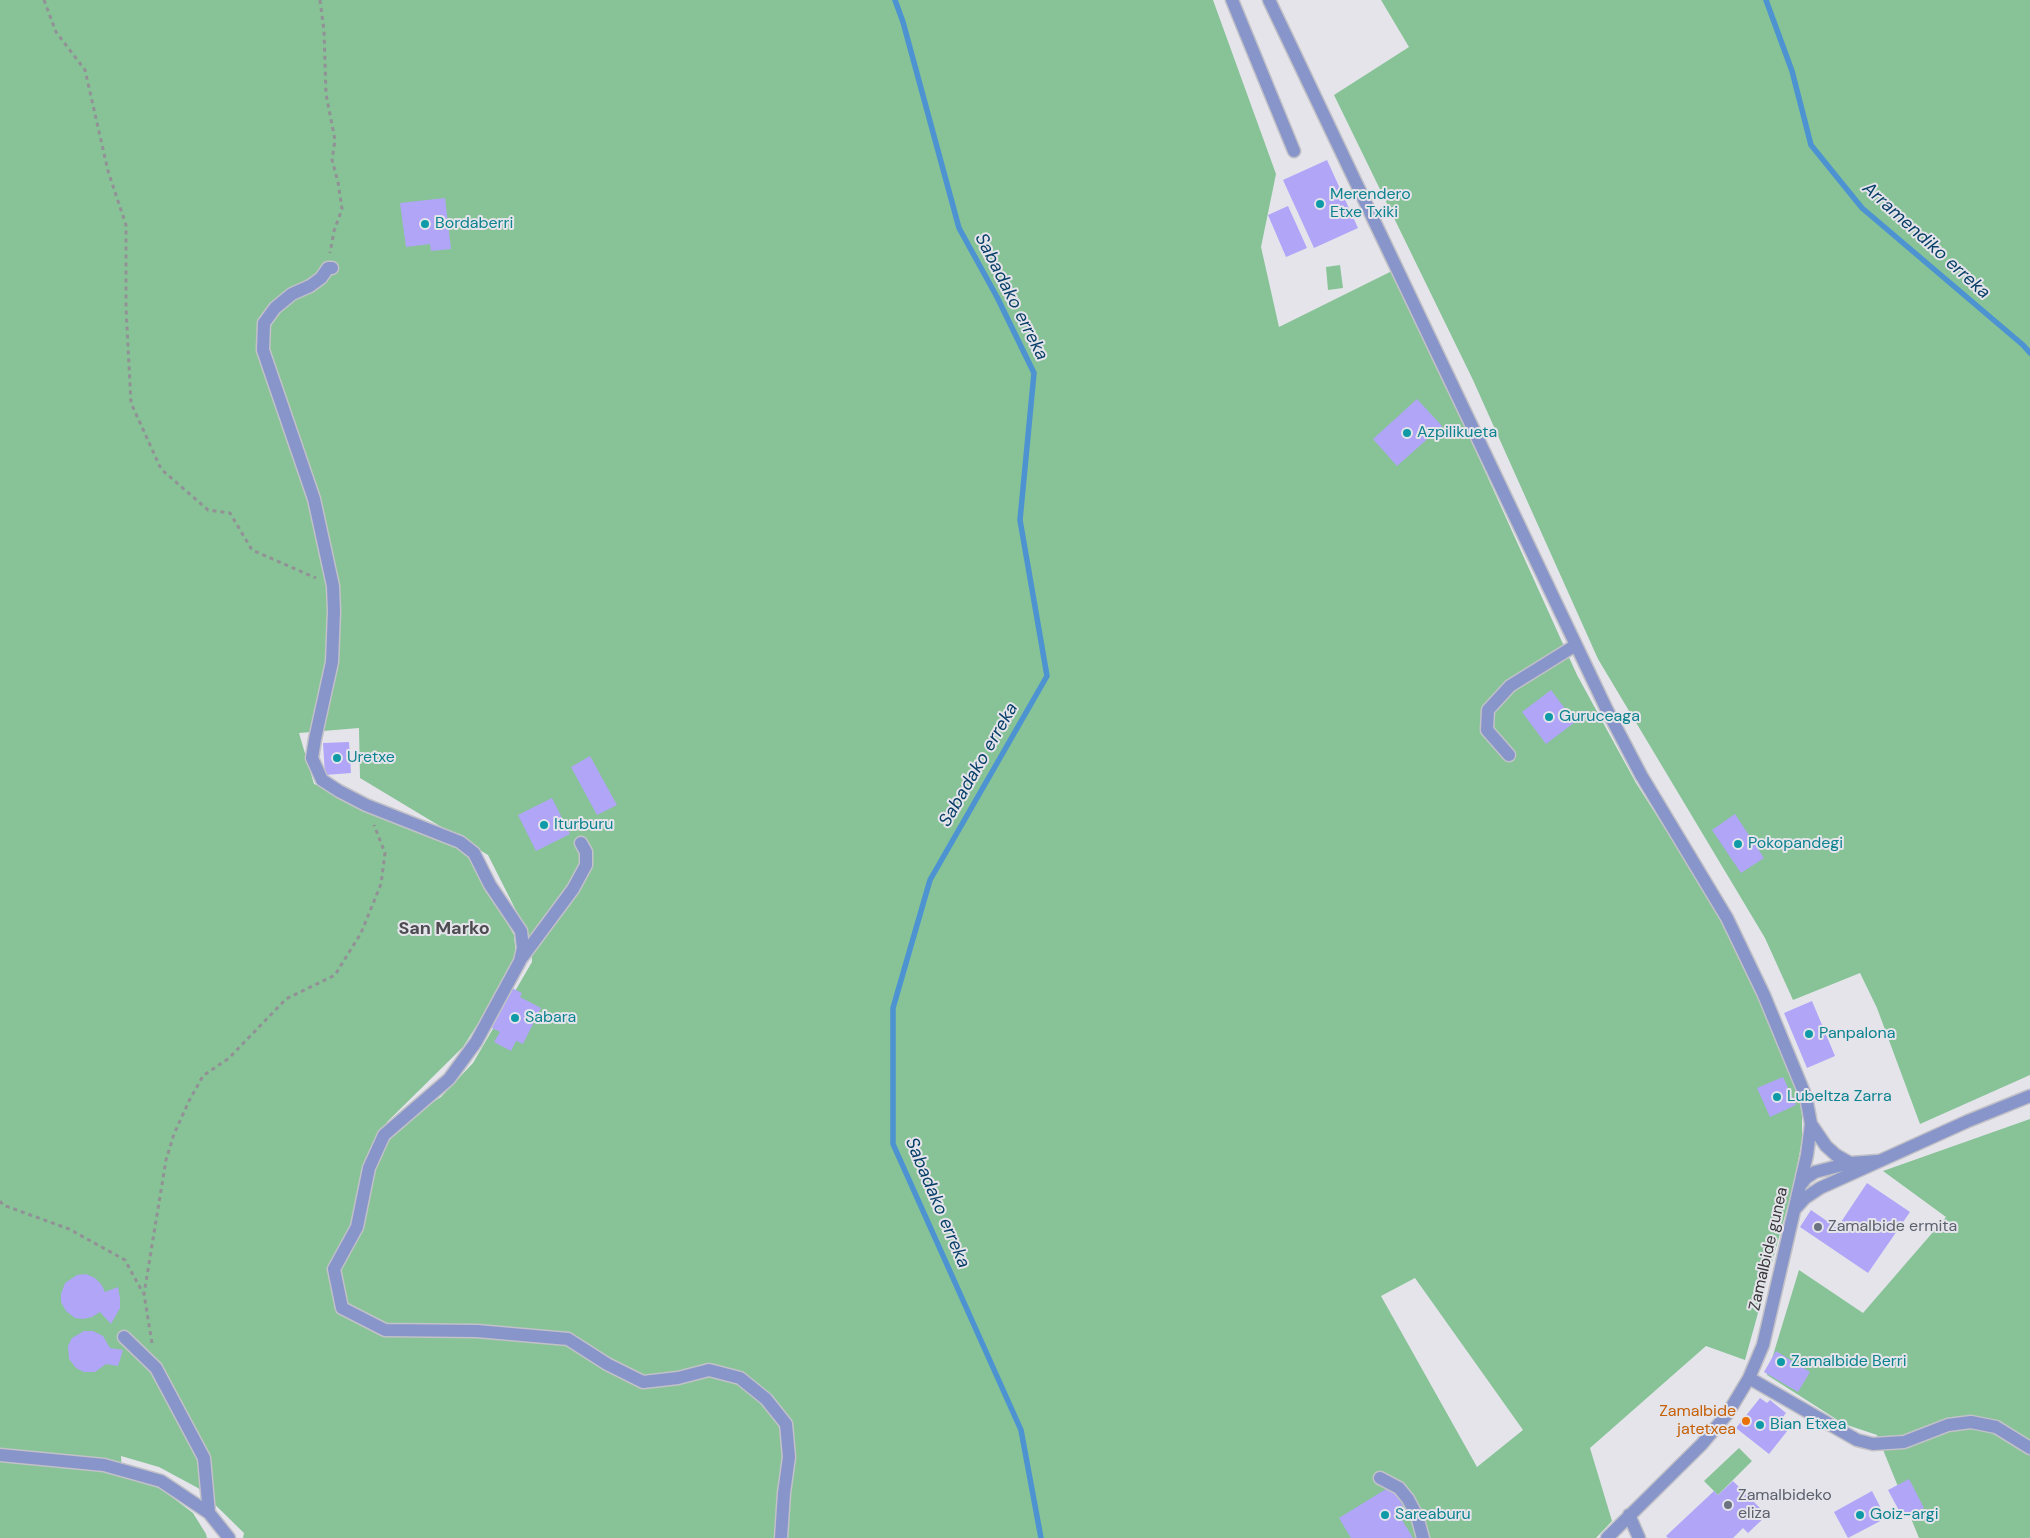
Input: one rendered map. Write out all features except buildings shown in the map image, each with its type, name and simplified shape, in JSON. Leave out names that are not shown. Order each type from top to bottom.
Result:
[{"type":"street","points":[[1232,0],[1294,151]]},
{"type":"street","points":[[1269,0],[1606,710],[1641,774],[1728,918],[1797,1071],[1806,1097],[1810,1124],[1826,1146],[1836,1155],[1850,1163]]},
{"type":"street","points":[[330,268],[310,286],[292,294],[275,308],[264,323],[263,350],[314,499],[333,586],[332,662],[312,758],[322,780],[339,791],[366,805],[460,842],[474,853],[490,885],[521,931],[523,948],[520,960]]},
{"type":"street","points":[[1509,755],[1488,730],[1488,710],[1510,686],[1576,645]]},
{"type":"street","points":[[581,843],[586,852],[586,865],[573,889],[520,960],[476,1042],[448,1079],[384,1135],[369,1168],[357,1227],[334,1269],[342,1308],[385,1330],[477,1331],[568,1339],[607,1364],[643,1382],[678,1378],[709,1370],[740,1378],[766,1399],[786,1424],[789,1457],[781,1538]]},
{"type":"street","points":[[1794,1211],[1811,1193],[1878,1161],[2030,1096]]},
{"type":"street","name":"Zamalbide gunea","points":[[1607,1538],[1702,1444],[1728,1413],[1749,1378],[1763,1345],[1807,1155],[1810,1124]]},
{"type":"street","points":[[1800,1186],[1806,1178],[1815,1172],[1850,1163],[1878,1161]]},
{"type":"street","points":[[124,1337],[156,1368],[204,1458],[209,1513]]},
{"type":"street","points":[[1749,1378],[1857,1440],[1873,1444],[1904,1442],[1948,1425],[1970,1422],[1996,1428],[2030,1448]]},
{"type":"street","points":[[0,1455],[104,1465],[161,1481],[209,1513],[230,1538]]},
{"type":"street","points":[[1380,1478],[1399,1488],[1408,1498],[1418,1516],[1423,1538]]},
{"type":"street","points":[[1629,1515],[1639,1538]]},
{"type":"path","points":[[44,0],[56,32],[85,70],[108,171],[126,225],[126,308],[131,403],[161,470],[208,510],[230,513],[252,550],[333,586]]},
{"type":"path","points":[[320,0],[324,30],[326,94],[335,140],[332,160],[342,209],[334,231],[330,268]]},
{"type":"path","points":[[156,1368],[144,1294],[166,1160],[178,1126],[203,1076],[229,1058],[286,999],[335,975],[361,933],[381,884],[385,853],[366,805]]},
{"type":"path","points":[[0,1201],[3,1205],[69,1230],[124,1260],[144,1294]]},
{"type":"green space","points":[[0,0],[1213,0],[1276,174],[1261,247],[1279,327],[1394,270],[1577,675],[1636,783],[1725,923],[1750,973],[1799,1088],[1802,1140],[1794,1183],[1745,1360],[1706,1346],[1590,1448],[1612,1521],[1596,1538],[243,1538],[244,1533],[198,1488],[159,1467],[121,1456],[122,1477],[160,1488],[193,1513],[207,1538],[0,1538]],"holes":[[[359,728],[360,778],[488,855],[531,940],[532,962],[473,1063],[441,1097],[415,1113],[386,1143],[387,1122],[463,1047],[503,984],[516,957],[514,935],[467,852],[417,827],[397,824],[366,805],[314,784],[299,733]],[[1415,1278],[1523,1430],[1477,1467],[1381,1296]]]},
{"type":"green space","points":[[1381,0],[2030,0],[2030,1075],[1920,1124],[1877,1008],[1860,973],[1793,1000],[1765,938],[1598,659],[1473,380],[1334,95],[1409,47]]},
{"type":"green space","points":[[1340,265],[1343,288],[1328,290],[1326,267]]},
{"type":"green space","points":[[2030,1119],[2030,1538],[1919,1538],[1877,1435],[1844,1424],[1767,1375],[1799,1270],[1863,1313],[1946,1217],[1883,1171]]},
{"type":"green space","points":[[1739,1448],[1752,1461],[1718,1495],[1704,1481]]},
{"type":"waterway","name":"Sabadako erreka","points":[[895,0],[903,22],[959,228],[997,297],[1034,373],[1020,520],[1047,676],[930,880],[893,1008],[893,1144],[1021,1430],[1041,1538]]},
{"type":"waterway","name":"Arramendiko erreka","points":[[1766,0],[1792,71],[1811,145],[1862,208],[2030,353]]},
{"type":"place","name":"Merendero Etxe Txiki","points":[[1320,204]]},
{"type":"place","name":"Bordaberri","points":[[425,224]]},
{"type":"place","name":"Azpilikueta","points":[[1407,433]]},
{"type":"place","name":"Guruceaga","points":[[1549,717]]},
{"type":"place","name":"Uretxe","points":[[337,758]]},
{"type":"place","name":"Iturburu","points":[[544,825]]},
{"type":"place","name":"Pokopandegi","points":[[1738,844]]},
{"type":"place","name":"Sabara","points":[[515,1018]]},
{"type":"place","name":"Panpalona","points":[[1809,1034]]},
{"type":"place","name":"Lubeltza Zarra","points":[[1777,1097]]},
{"type":"place","name":"Zamalbide ermita","points":[[1818,1227]]},
{"type":"place","name":"Zamalbide Berri","points":[[1781,1362]]},
{"type":"place","name":"Zamalbide jatetxea","points":[[1746,1421]]},
{"type":"place","name":"Bian Etxea","points":[[1760,1425]]},
{"type":"place","name":"Zamalbideko eliza","points":[[1728,1505]]},
{"type":"place","name":"Sareaburu","points":[[1385,1515]]},
{"type":"place","name":"Goiz-argi","points":[[1860,1515]]},
{"type":"district","name":"San Marko","points":[[444,929]]}]
